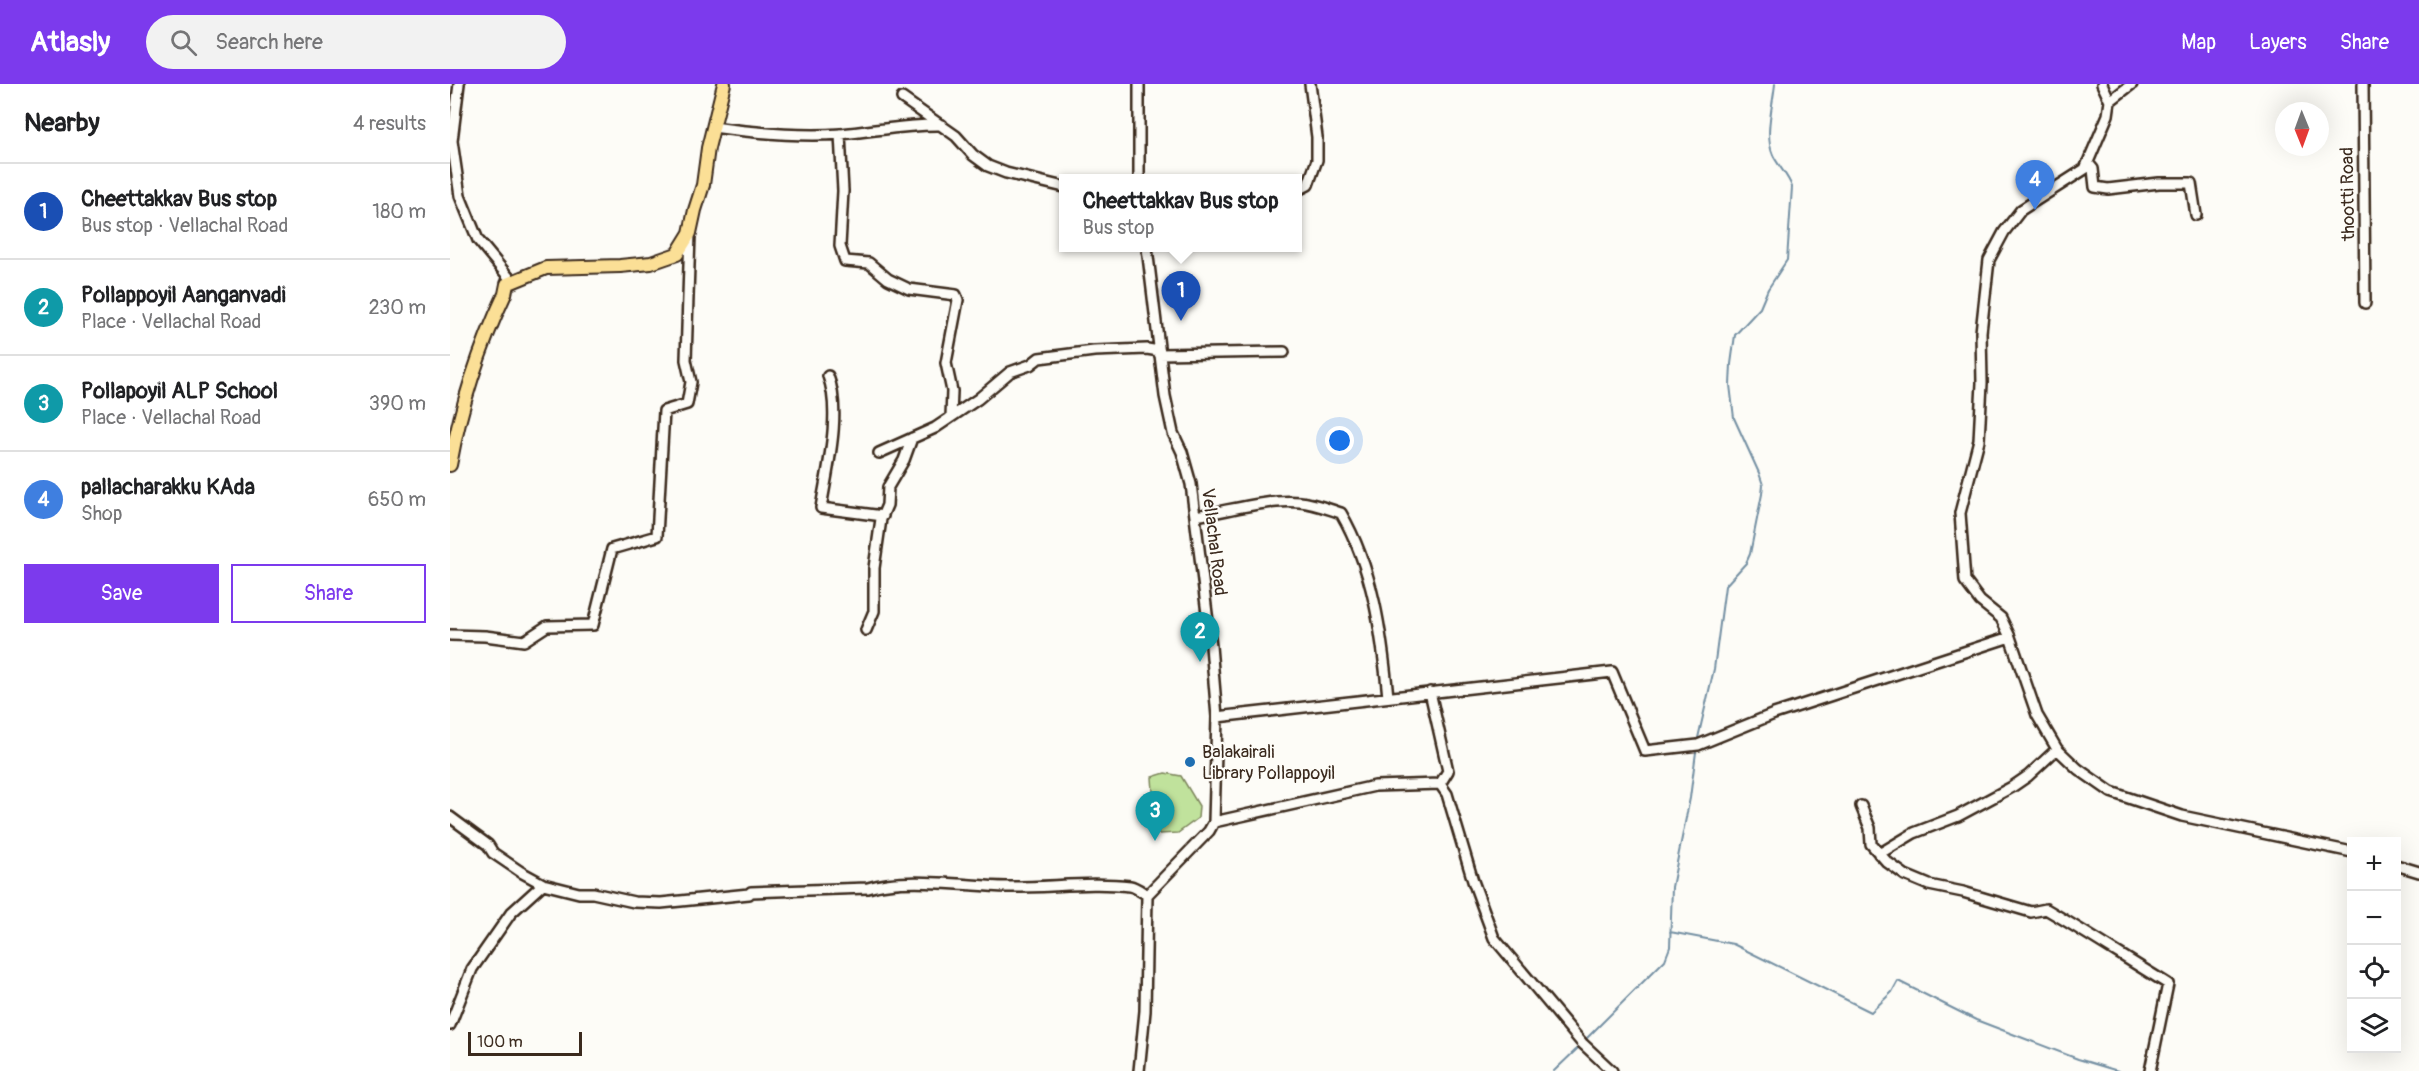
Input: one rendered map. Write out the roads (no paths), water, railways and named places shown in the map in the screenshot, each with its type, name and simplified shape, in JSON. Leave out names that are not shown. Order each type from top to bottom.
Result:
[{"type":"main road","points":[[450,465],[458,424],[478,353],[505,294],[507,284],[511,280],[546,268],[651,263],[676,254],[690,233],[703,185],[713,127],[724,84]]},
{"type":"street","points":[[459,84],[452,141],[460,196],[478,240],[511,280]]},
{"type":"street","points":[[1139,84],[1139,174]]},
{"type":"street","points":[[1302,188],[1308,185],[1317,160],[1310,84]]},
{"type":"street","points":[[2102,84],[2110,101],[2108,115],[2085,169],[2021,210],[2004,232],[1989,260],[1981,332],[1982,383],[1979,440],[1960,513],[1965,581],[1980,601],[2001,618],[2010,637],[2037,715],[2057,749],[2078,769],[2111,792],[2182,816],[2347,851]]},
{"type":"street","points":[[2110,101],[2132,84]]},
{"type":"street","name":"thootti Road","points":[[2363,84],[2365,303]]},
{"type":"street","points":[[902,98],[956,136],[973,155],[988,166],[1006,173],[1059,186]]},
{"type":"street","points":[[713,127],[766,134],[840,134],[912,124],[942,125]]},
{"type":"street","points":[[840,134],[843,191],[840,246],[845,261],[869,263],[888,279],[909,289],[956,295],[958,300],[946,363],[952,391],[951,417]]},
{"type":"street","points":[[2088,163],[2093,169],[2095,188],[2191,183],[2196,215]]},
{"type":"street","points":[[450,635],[485,636],[524,641],[547,626],[593,625],[612,549],[657,536],[664,411],[687,404],[690,382],[686,360],[690,233]]},
{"type":"street","name":"Vellachal Road","points":[[1147,252],[1159,353],[1173,433],[1182,452],[1191,484],[1211,646],[1217,717],[1214,822]]},
{"type":"street","points":[[879,453],[935,428],[978,399],[1010,372],[1030,365],[1039,358],[1094,351],[1147,349],[1159,353],[1284,352]]},
{"type":"street","points":[[828,376],[831,384],[833,427],[820,508],[883,516]]},
{"type":"street","points":[[866,630],[874,610],[874,568],[887,505],[888,487],[904,460],[912,438]]},
{"type":"street","points":[[1195,516],[1264,503],[1302,502],[1341,513],[1356,538],[1368,574],[1388,696]]},
{"type":"street","points":[[1217,717],[1612,672],[1645,751],[1698,745],[1774,714],[2010,637]]},
{"type":"street","points":[[1430,692],[1448,771],[1440,784]]},
{"type":"street","points":[[1880,854],[1914,833],[1958,816],[2012,787],[2028,776],[2057,749]]},
{"type":"street","points":[[1139,1071],[1145,1011],[1147,895],[1214,822],[1375,786],[1440,784]]},
{"type":"street","points":[[1440,784],[1447,795],[1473,881],[1494,938],[1582,1043],[1612,1071]]},
{"type":"street","points":[[1861,806],[1870,828],[1871,844],[1887,862],[1905,875],[1929,885],[1963,892],[2031,912],[2046,909],[2113,948],[2135,965],[2168,984],[2150,1071]]},
{"type":"street","points":[[450,817],[488,845],[492,853],[521,873],[543,884],[579,893],[593,893],[634,902],[686,902],[711,897],[735,897],[758,891],[868,888],[877,885],[914,884],[1006,887],[1114,885],[1132,886],[1147,895]]},
{"type":"street","points":[[2401,866],[2419,872]]},
{"type":"street","points":[[450,1025],[472,969],[511,913],[543,884]]},
{"type":"waterway","points":[[1698,738],[1714,669],[1725,586],[1746,563],[1750,554],[1762,494],[1763,485],[1759,473],[1734,418],[1730,385],[1735,335],[1760,308],[1768,289],[1787,260],[1792,187],[1770,147],[1769,129],[1775,84]]},
{"type":"waterway","points":[[1587,1038],[1665,960],[1670,947],[1672,887],[1690,798],[1696,752]]},
{"type":"waterway","points":[[1670,932],[1733,944],[1871,1012],[1892,992],[1898,981],[1976,1020],[2078,1059],[2118,1071]]},
{"type":"waterway","points":[[1554,1071],[1578,1048]]},
{"type":"place","name":"pallacharakku KAda","points":[[2035,210]]},
{"type":"place","name":"Cheettakkav Bus stop","points":[[1181,321]]},
{"type":"place","name":"Pollappoyil Aanganvadi","points":[[1200,662]]},
{"type":"place","name":"Balakairali Library Pollappoyil","points":[[1190,762]]},
{"type":"place","name":"Pollapoyil ALP School","points":[[1155,841]]}]
